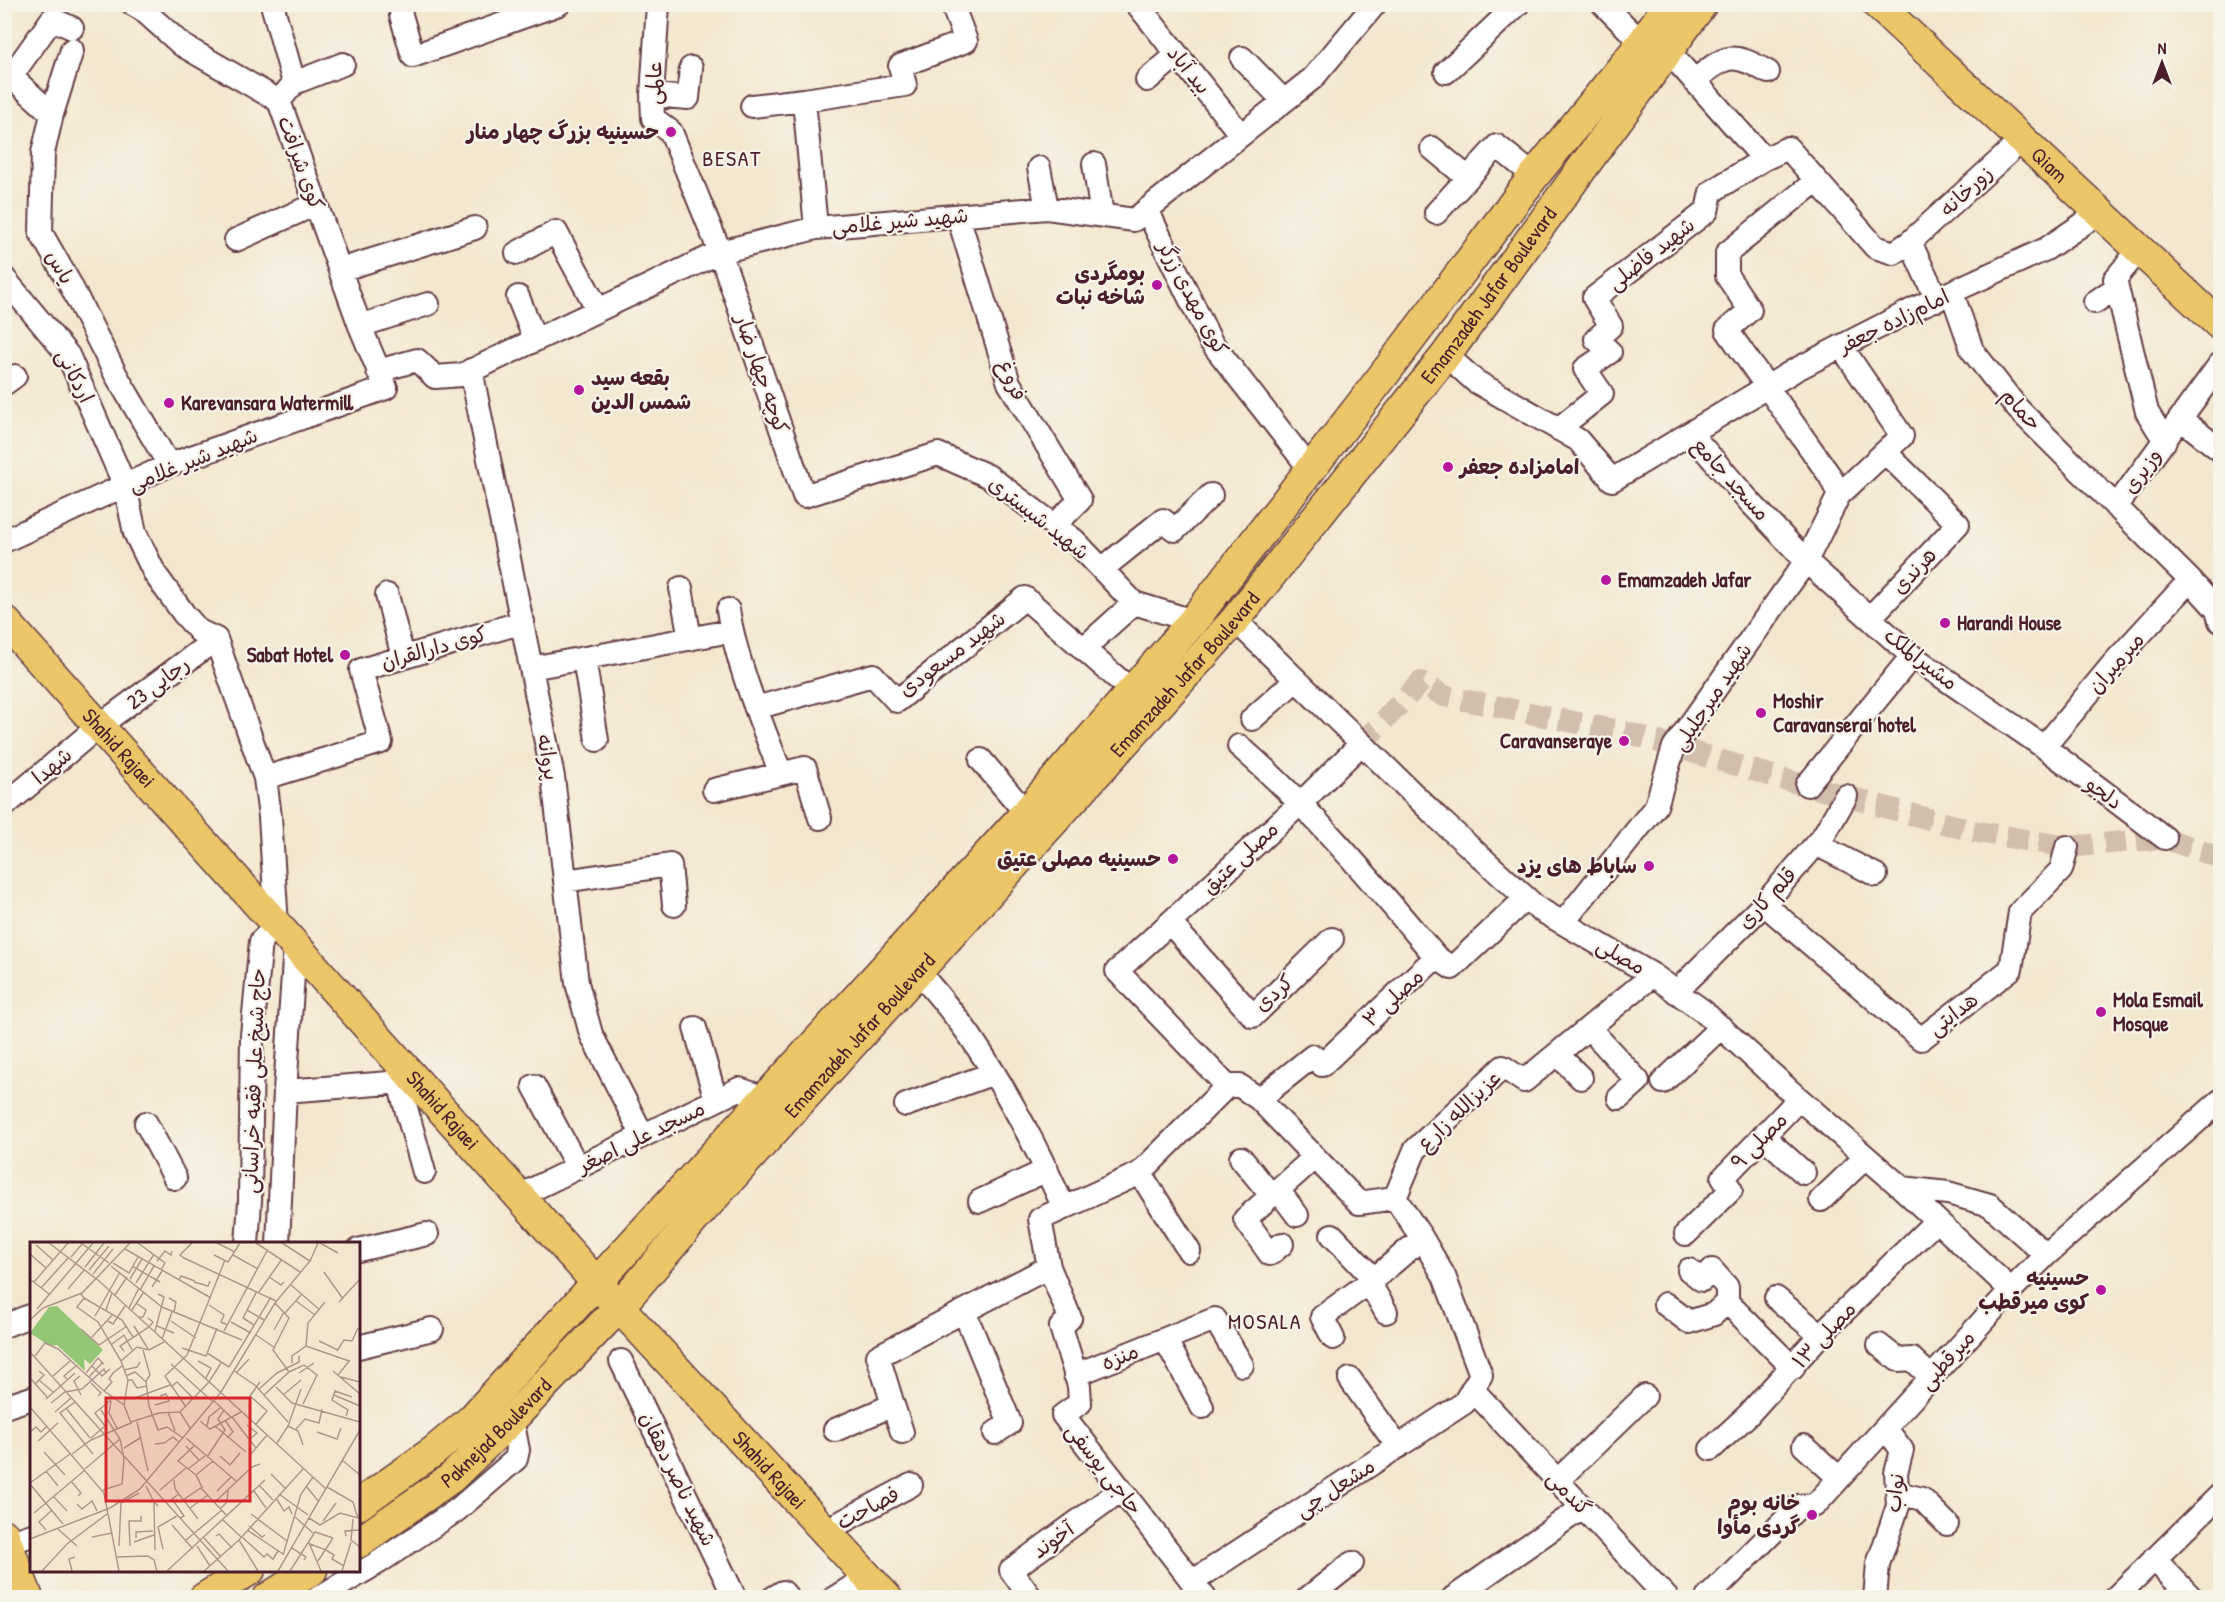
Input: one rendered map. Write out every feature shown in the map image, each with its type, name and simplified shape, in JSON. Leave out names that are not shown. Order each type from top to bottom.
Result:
[{"type":"main road","name":"Emamzadeh Jafar Boulevard","points":[[619,1306],[664,1252],[918,971],[1083,769],[1235,620],[1446,355],[1655,47],[1669,4]]},
{"type":"main road","name":"Qiam","points":[[1877,5],[2220,325]]},
{"type":"main road","name":"Emamzadeh Jafar Boulevard","points":[[596,1282],[1026,813],[1083,769],[1132,691],[1192,621],[1534,176],[1655,47],[1703,6]]},
{"type":"main road","name":"Shahid Rajaei","points":[[4,620],[286,936],[408,1082],[519,1196],[877,1588]]},
{"type":"main road","points":[[577,1352],[595,1342],[614,1338],[634,1338],[654,1344],[649,1303],[664,1252],[652,1245],[646,1235],[649,1224]]},
{"type":"main road","points":[[566,1249],[606,1252],[626,1249]]},
{"type":"main road","points":[[566,1249],[574,1267],[577,1288],[572,1308]]},
{"type":"main road","name":"Paknejad Boulevard","points":[[360,1503],[434,1451],[471,1419],[596,1282]]},
{"type":"main road","name":"Paknejad Boulevard","points":[[360,1542],[451,1478],[512,1419],[619,1306]]},
{"type":"main road","points":[[10,1561],[28,1598]]},
{"type":"main road","points":[[204,1598],[247,1572]]},
{"type":"main road","points":[[268,1598],[309,1572]]},
{"type":"street","name":"کوی شرافت","points":[[133,4],[183,45],[279,101],[360,326],[382,380]]},
{"type":"street","points":[[272,4],[294,83]]},
{"type":"street","points":[[400,15],[413,56],[559,4]]},
{"type":"street","name":"عالمی","points":[[658,4],[652,95],[653,118],[671,132],[720,252]]},
{"type":"street","points":[[752,106],[905,85],[900,66],[966,41],[952,4]]},
{"type":"street","name":"بید آباد","points":[[1137,4],[1241,135]]},
{"type":"street","points":[[1446,72],[1518,4]]},
{"type":"street","points":[[1603,4],[1694,81],[1764,159],[1788,148],[1875,247],[1894,253],[1910,243]]},
{"type":"street","name":"شهید شیر غلامی","points":[[4,541],[169,465],[382,380],[417,360],[435,377],[462,375],[720,252],[816,228],[1047,208],[1134,220],[1313,78],[1365,8]]},
{"type":"street","points":[[52,114],[7,76],[52,19],[72,28]]},
{"type":"street","name":"یاس","points":[[72,50],[52,114],[43,153],[41,233],[70,284],[116,375],[169,465]]},
{"type":"street","points":[[1147,80],[1178,55]]},
{"type":"street","points":[[1242,58],[1284,101]]},
{"type":"street","points":[[1694,81],[1720,60],[1744,58],[1768,72]]},
{"type":"street","points":[[279,101],[294,83],[343,64]]},
{"type":"street","points":[[652,95],[688,98],[692,68]]},
{"type":"street","points":[[804,100],[816,228]]},
{"type":"street","name":"زورخانه","points":[[1910,243],[2022,140]]},
{"type":"street","points":[[1436,213],[1497,146],[1534,176]]},
{"type":"street","points":[[1432,148],[1468,178]]},
{"type":"street","name":"شهید فاضلی","points":[[1558,429],[1602,394],[1584,369],[1610,352],[1596,339],[1611,326],[1594,298],[1707,211],[1711,192],[1764,159]]},
{"type":"street","points":[[1094,164],[1102,215]]},
{"type":"street","points":[[1039,168],[1047,208]]},
{"type":"street","points":[[1816,181],[1727,253],[1727,276],[1750,310],[1727,330],[1830,476],[1839,495],[1902,436],[1841,346]]},
{"type":"street","points":[[236,240],[316,204]]},
{"type":"street","name":"کوی مهدی زرگر","points":[[1147,210],[1211,342],[1310,469]]},
{"type":"street","name":"امام‌زاده جعفر","points":[[1690,433],[1841,346],[2046,249],[2099,213]]},
{"type":"street","name":"فروغ","points":[[958,216],[1009,383],[1080,500],[1054,526]]},
{"type":"street","points":[[340,270],[475,228]]},
{"type":"street","points":[[517,253],[556,232],[598,310]]},
{"type":"street","name":"حمام","points":[[1910,243],[1944,296],[1972,350],[2018,409],[2116,507]]},
{"type":"street","points":[[2095,302],[2117,287],[2115,279],[2139,250]]},
{"type":"street","name":"کوچه چهار ضار","points":[[720,252],[804,496]]},
{"type":"street","name":"اردکانی","points":[[4,278],[68,355],[125,486],[135,533],[155,574],[192,623],[200,631],[216,639]]},
{"type":"street","name":"وزیری","points":[[2117,287],[2147,412],[2164,441],[2116,507],[2190,580],[2217,610],[2220,621]]},
{"type":"street","points":[[518,297],[535,340]]},
{"type":"street","points":[[360,326],[428,304]]},
{"type":"street","name":"مسجد جامع","points":[[1446,355],[1474,381],[1578,440],[1612,480],[1690,433],[1750,502],[1806,561]]},
{"type":"street","points":[[2164,441],[2220,364]]},
{"type":"street","name":"پروانه","points":[[471,370],[553,777],[577,983],[591,1034],[643,1136]]},
{"type":"street","points":[[2181,418],[2220,450]]},
{"type":"street","name":"هرندی","points":[[1870,618],[1958,524],[1885,452]]},
{"type":"street","name":"شهید شبستری","points":[[804,496],[938,454],[988,476],[1074,540],[1134,603],[1192,621]]},
{"type":"street","points":[[1102,569],[1163,520],[1175,530],[1211,495]]},
{"type":"street","name":"شهید میرجلیلی","points":[[1563,923],[1656,806],[1674,747],[1806,561],[1839,495]]},
{"type":"street","name":"مشیرالملک","points":[[1806,561],[1912,656],[2044,747]]},
{"type":"street","name":"میرمیران","points":[[2044,747],[2112,665],[2190,580]]},
{"type":"street","points":[[681,588],[690,639]]},
{"type":"street","points":[[387,595],[403,657]]},
{"type":"street","name":"شهید مسعودی","points":[[756,708],[873,675],[897,701],[1025,598],[1132,691]]},
{"type":"street","points":[[1083,649],[1134,603]]},
{"type":"street","points":[[531,668],[690,639],[730,620],[756,708],[781,774]]},
{"type":"street","name":"مصلی","points":[[1235,620],[1438,818],[1537,908],[1653,975],[1703,1011],[1799,1099],[1902,1188],[2011,1290]]},
{"type":"street","name":"کوی دارالقران","points":[[265,778],[381,742],[361,670],[523,622]]},
{"type":"street","points":[[216,639],[265,778],[286,936]]},
{"type":"street","name":"رجایی 23","points":[[99,726],[216,639]]},
{"type":"street","points":[[1807,785],[1912,656]]},
{"type":"street","points":[[584,658],[597,740]]},
{"type":"street","points":[[1252,719],[1296,680]]},
{"type":"street","name":"شهدا","points":[[4,806],[99,726]]},
{"type":"street","name":"مصلی عتیق","points":[[1227,1086],[1170,1038],[1117,971],[1301,803],[1361,744]]},
{"type":"street","points":[[1239,746],[1301,803],[1437,957]]},
{"type":"street","name":"دلجو","points":[[2044,747],[2165,838]]},
{"type":"street","points":[[981,760],[1026,813]]},
{"type":"street","points":[[714,790],[805,768],[820,818]]},
{"type":"street","name":"قلم کاری","points":[[1676,992],[1764,904],[1824,835],[1846,796]]},
{"type":"street","points":[[1816,844],[1876,875]]},
{"type":"street","name":"هدایتی","points":[[1764,904],[1921,1039],[2011,969],[2020,912],[2061,870],[2067,847]]},
{"type":"street","points":[[565,881],[670,865],[674,905]]},
{"type":"street","name":"مصلی ۳","points":[[1259,1099],[1313,1056],[1322,1065],[1437,957],[1452,968],[1526,898]]},
{"type":"street","name":"کردی","points":[[1170,923],[1253,1016],[1332,939]]},
{"type":"street","name":"حاج شیخ علی فقیه خراسانی","points":[[247,1242],[250,1201],[252,1035],[261,941],[286,936],[285,1091],[278,1242]]},
{"type":"street","points":[[918,971],[970,1037],[994,1073],[1047,1170],[1064,1208]]},
{"type":"street","name":"عزیزالله زارع","points":[[1395,1198],[1415,1149],[1503,1067],[1524,1081],[1653,975]]},
{"type":"street","points":[[1664,1082],[1721,1027]]},
{"type":"street","points":[[695,1028],[716,1100]]},
{"type":"street","points":[[1589,1028],[1638,1081],[1619,1098]]},
{"type":"street","points":[[1557,1054],[1581,1078]]},
{"type":"street","points":[[906,1105],[994,1073]]},
{"type":"street","points":[[285,1091],[408,1082],[424,1172]]},
{"type":"street","points":[[534,1086],[578,1168]]},
{"type":"street","points":[[1227,1086],[1240,1086],[1259,1099],[1359,1203],[1395,1198]]},
{"type":"street","name":"حاجی یوسفی","points":[[1199,1590],[1063,1415],[1080,1402],[1079,1386],[1061,1327],[1070,1318],[1049,1266],[1040,1219],[1140,1173],[1227,1086]]},
{"type":"street","name":"مسجد علی اصغر","points":[[519,1196],[740,1089],[765,1098]]},
{"type":"street","name":"مصلی ۹","points":[[1686,1234],[1731,1190],[1723,1178],[1799,1099]]},
{"type":"street","name":"میرقطبی","points":[[1707,1598],[1799,1506],[1815,1505],[2011,1290],[2046,1256],[2220,1101]]},
{"type":"street","points":[[146,1123],[176,1178]]},
{"type":"street","points":[[1763,1136],[1804,1173]]},
{"type":"street","points":[[1282,1244],[1270,1254],[1245,1219],[1315,1157]]},
{"type":"street","points":[[1821,1200],[1866,1157]]},
{"type":"street","points":[[1241,1158],[1297,1215]]},
{"type":"street","points":[[980,1201],[1047,1170]]},
{"type":"street","points":[[1140,1173],[1189,1251]]},
{"type":"street","points":[[1902,1188],[1948,1193],[1990,1205],[2046,1256]]},
{"type":"street","name":"گندمی","points":[[1395,1198],[1444,1276],[1476,1382],[1557,1481],[1667,1598]]},
{"type":"street","name":"مصلی ۱۳","points":[[1711,1449],[1748,1415],[1821,1335],[1936,1221]]},
{"type":"street","points":[[360,1250],[427,1234]]},
{"type":"street","points":[[1332,1235],[1371,1281],[1386,1312]]},
{"type":"street","points":[[1333,1338],[1322,1317],[1371,1281],[1422,1238]]},
{"type":"street","points":[[902,1432],[878,1356],[1049,1266]]},
{"type":"street","points":[[1689,1270],[1702,1280],[1712,1270],[1727,1287],[1727,1302],[1793,1368]]},
{"type":"street","points":[[1776,1298],[1821,1335]]},
{"type":"street","points":[[1665,1304],[1689,1322],[1714,1314],[1727,1302]]},
{"type":"street","points":[[964,1311],[1010,1423],[995,1433]]},
{"type":"street","points":[[4,1326],[30,1316]]},
{"type":"street","name":"منزه","points":[[1076,1375],[1215,1319],[1242,1365]]},
{"type":"street","points":[[360,1347],[432,1329]]},
{"type":"street","points":[[1165,1339],[1202,1407]]},
{"type":"street","points":[[1879,1345],[1898,1360],[1912,1359],[1931,1377]]},
{"type":"street","name":"شهید ناصر دهقان","points":[[621,1361],[735,1598]]},
{"type":"street","points":[[1350,1379],[1398,1447]]},
{"type":"street","name":"مشعل چی","points":[[1199,1590],[1464,1402],[1476,1382]]},
{"type":"street","points":[[1557,1481],[1645,1396]]},
{"type":"street","points":[[4,1407],[30,1399]]},
{"type":"street","points":[[835,1430],[893,1405]]},
{"type":"street","points":[[318,1598],[379,1562],[457,1510],[516,1459],[518,1450],[512,1419]]},
{"type":"street","name":"نواب","points":[[1875,1598],[1878,1564],[1898,1506],[1896,1473],[1902,1450],[1886,1429]]},
{"type":"street","points":[[1804,1446],[1839,1478]]},
{"type":"street","name":"فصاحت","points":[[825,1531],[911,1485]]},
{"type":"street","name":"آخوند","points":[[1031,1598],[1011,1570],[1121,1490]]},
{"type":"street","points":[[1898,1492],[1929,1492],[1947,1524]]},
{"type":"street","points":[[2115,1598],[2220,1496]]},
{"type":"street","points":[[1453,1598],[1582,1508]]},
{"type":"street","points":[[2154,1559],[2192,1598]]},
{"type":"street","points":[[1308,1598],[1352,1563]]},
{"type":"street","points":[[834,1598],[877,1588]]},
{"type":"street","points":[[773,1598],[783,1592],[788,1598]]},
{"type":"tunnel","points":[[1361,744],[1421,682],[1444,696],[1629,733],[1786,780],[1973,831],[2067,847],[2165,838],[2220,858]]},
{"type":"place","name":"حسینیه بزرگ چهار منار","points":[[671,132]]},
{"type":"place","name":"بومگردی شاخه نبات","points":[[1157,285]]},
{"type":"place","name":"بقعه سید شمس الدین","points":[[579,390]]},
{"type":"place","name":"Karevansara Watermill","points":[[169,403]]},
{"type":"place","name":"امامزاده جعفر","points":[[1448,467]]},
{"type":"place","name":"Emamzadeh Jafar","points":[[1606,580]]},
{"type":"place","name":"Harandi House","points":[[1945,623]]},
{"type":"place","name":"Sabat Hotel","points":[[345,655]]},
{"type":"place","name":"Moshir Caravanserai hotel","points":[[1761,713]]},
{"type":"place","name":"Caravanseraye","points":[[1624,741]]},
{"type":"place","name":"حسینیه مصلی عتیق","points":[[1173,859]]},
{"type":"place","name":"ساباط های یزد","points":[[1649,866]]},
{"type":"place","name":"Mola Esmail Mosque","points":[[2101,1012]]},
{"type":"place","name":"حسینیه کوی میرقطب","points":[[2101,1290]]},
{"type":"place","name":"خانه بوم گردی مأوا","points":[[1812,1515]]},
{"type":"district","name":"BESAT","points":[[732,158]]},
{"type":"district","name":"MOSALA","points":[[1265,1321]]}]
